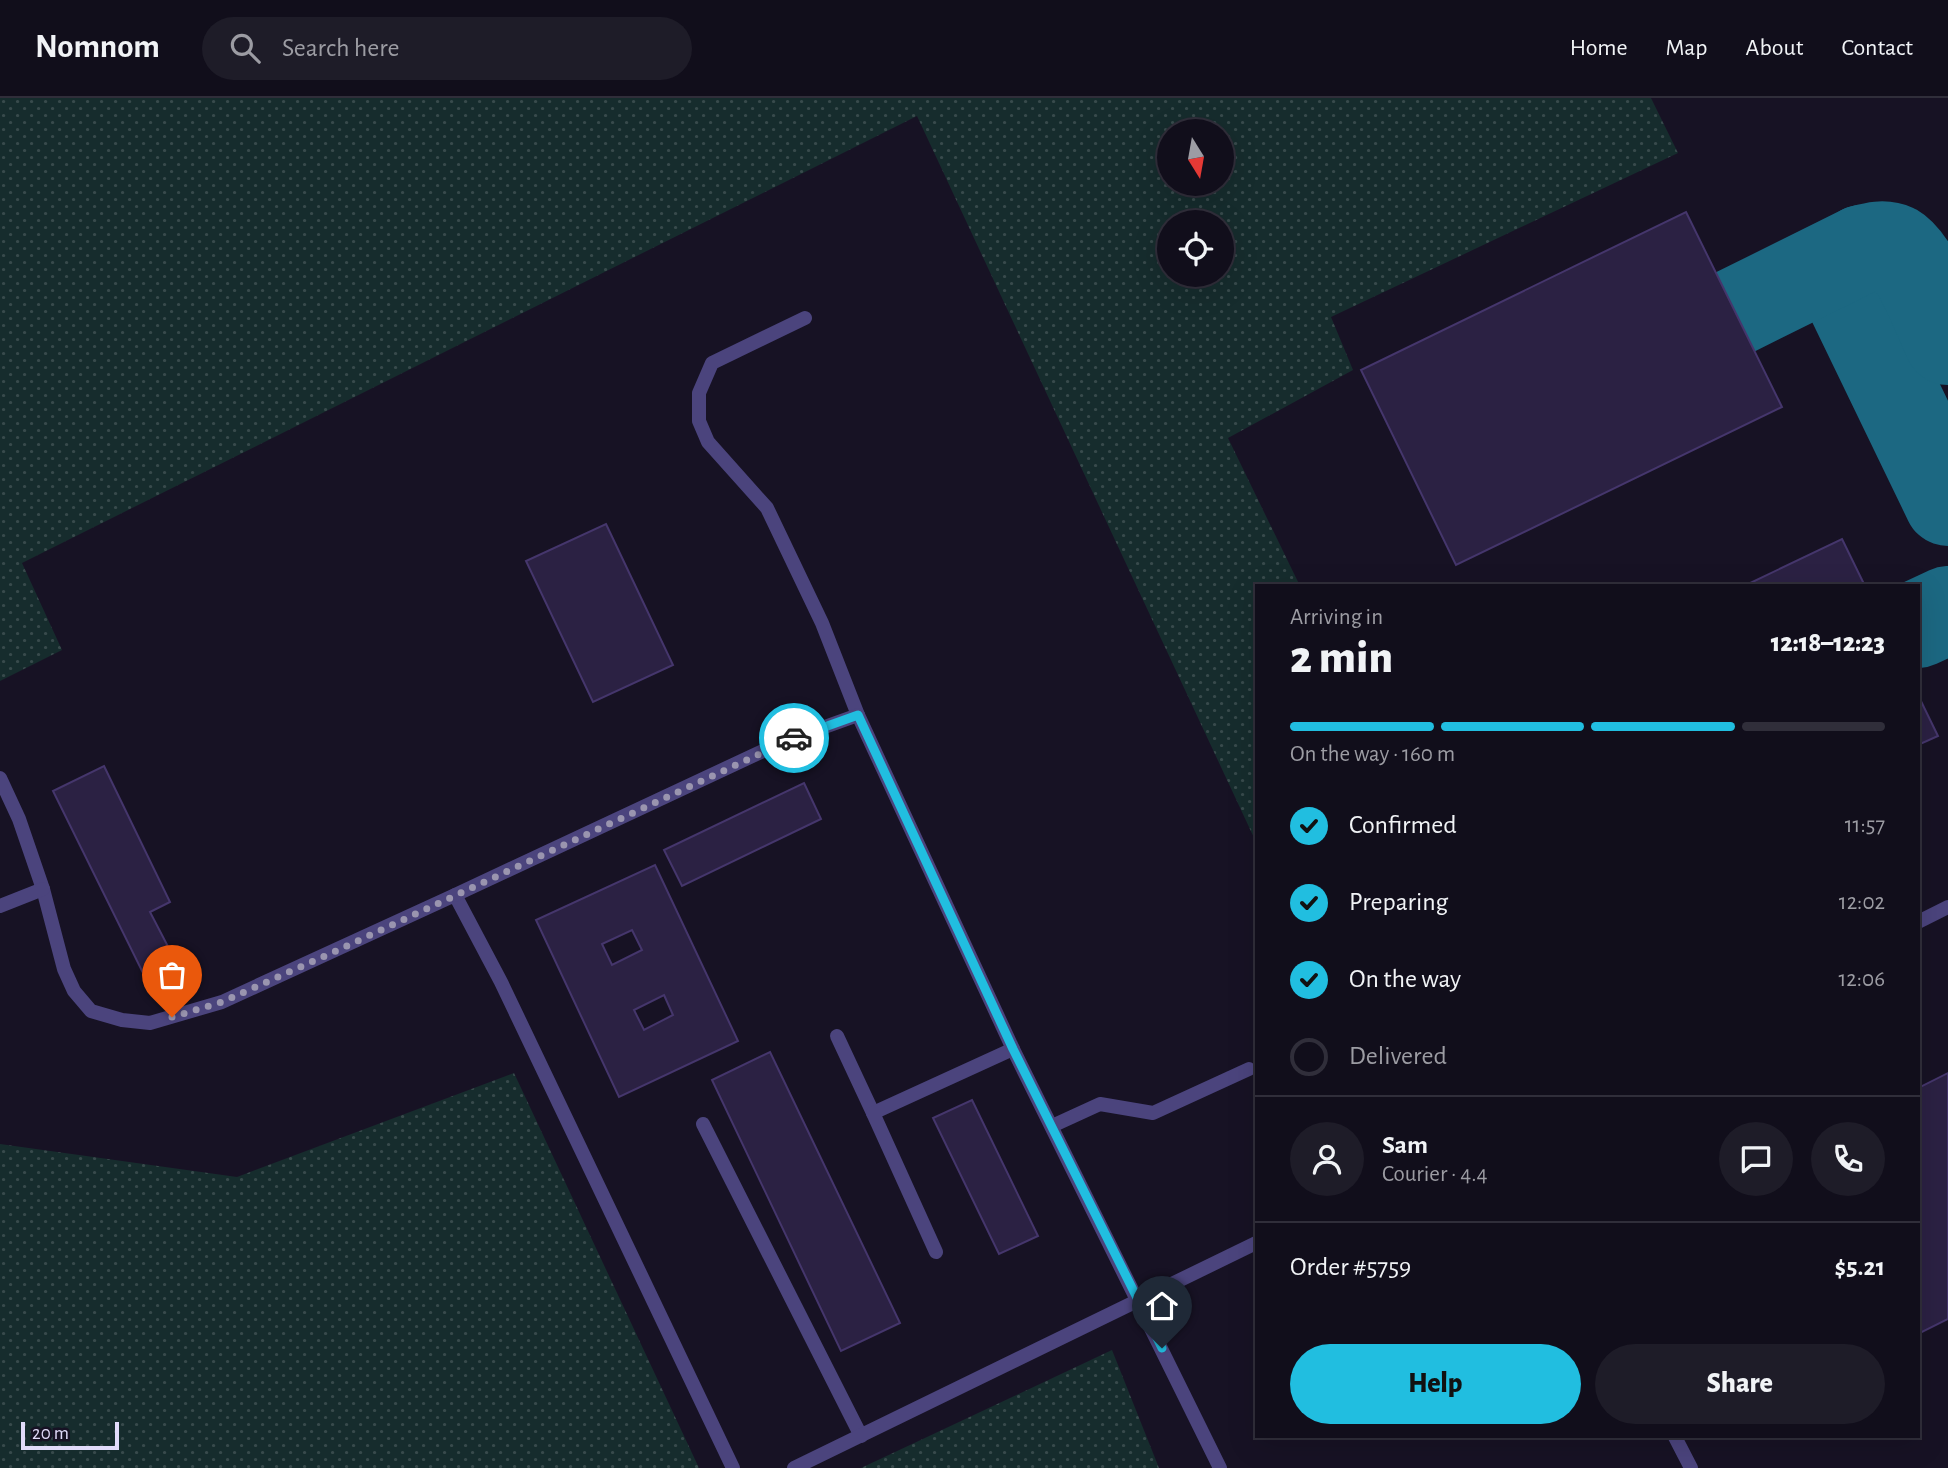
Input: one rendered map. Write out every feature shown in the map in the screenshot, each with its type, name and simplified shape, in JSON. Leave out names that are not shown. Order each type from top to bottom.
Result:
[{"type":"lane","points":[[805,318],[712,363],[699,393],[699,421],[708,442],[767,508],[822,623],[858,715],[1013,1049],[1220,1468]]},
{"type":"lane","points":[[0,778],[19,819],[43,888],[64,969],[74,991],[91,1011],[122,1020],[150,1023],[222,1002],[780,743],[858,715]]},
{"type":"lane","points":[[0,906],[43,888]]},
{"type":"lane","points":[[455,895],[501,982],[733,1468]]},
{"type":"lane","points":[[1920,921],[1948,907]]},
{"type":"lane","points":[[837,1036],[936,1252]]},
{"type":"lane","points":[[873,1113],[1013,1049]]},
{"type":"lane","points":[[1052,1126],[1100,1104],[1153,1113],[1249,1069]]},
{"type":"lane","points":[[703,1124],[861,1436]]},
{"type":"lane","points":[[794,1468],[1255,1243]]},
{"type":"lane","points":[[1676,1438],[1691,1468]]},
{"type":"green space","points":[[0,98],[1651,98],[1678,153],[1331,317],[1353,370],[1228,438],[1299,584],[1255,584],[1255,840],[917,116],[22,563],[62,650],[0,681]]},
{"type":"green space","points":[[514,1073],[699,1468],[0,1468],[0,1144],[237,1177]]},
{"type":"green space","points":[[1112,1350],[1159,1468],[861,1468]]},
{"type":"building","points":[[1686,212],[1782,407],[1456,565],[1361,370]]},
{"type":"building","points":[[606,524],[673,665],[593,702],[526,561]]},
{"type":"building","points":[[1842,539],[1864,584],[1748,584]]},
{"type":"building","points":[[1920,699],[1938,736],[1920,744]]},
{"type":"building","points":[[104,766],[170,902],[150,912],[175,960],[144,975],[53,791]]},
{"type":"building","points":[[804,783],[821,819],[682,886],[664,850]]},
{"type":"building","points":[[655,865],[738,1041],[619,1097],[536,920]],"holes":[[[632,930],[642,950],[612,965],[602,944]],[[664,995],[673,1015],[644,1030],[634,1010]]]},
{"type":"building","points":[[770,1052],[900,1323],[841,1351],[712,1080]]},
{"type":"building","points":[[1948,1073],[1948,1319],[1920,1333],[1920,1087]]},
{"type":"building","points":[[972,1100],[1038,1236],[999,1254],[933,1118]]},
{"type":"taxiway","points":[[1735,312],[1862,249],[1887,246],[1895,248],[1911,264],[1948,341]]},
{"type":"taxiway","points":[[1862,249],[1848,269],[1848,295],[1948,502]]},
{"type":"taxiway","points":[[1920,623],[1948,610]]},
{"type":"way so far","points":[[172,1017],[222,1002],[336,951],[794,738]]},
{"type":"route","points":[[794,738],[858,715],[1013,1049],[1162,1348]]}]
